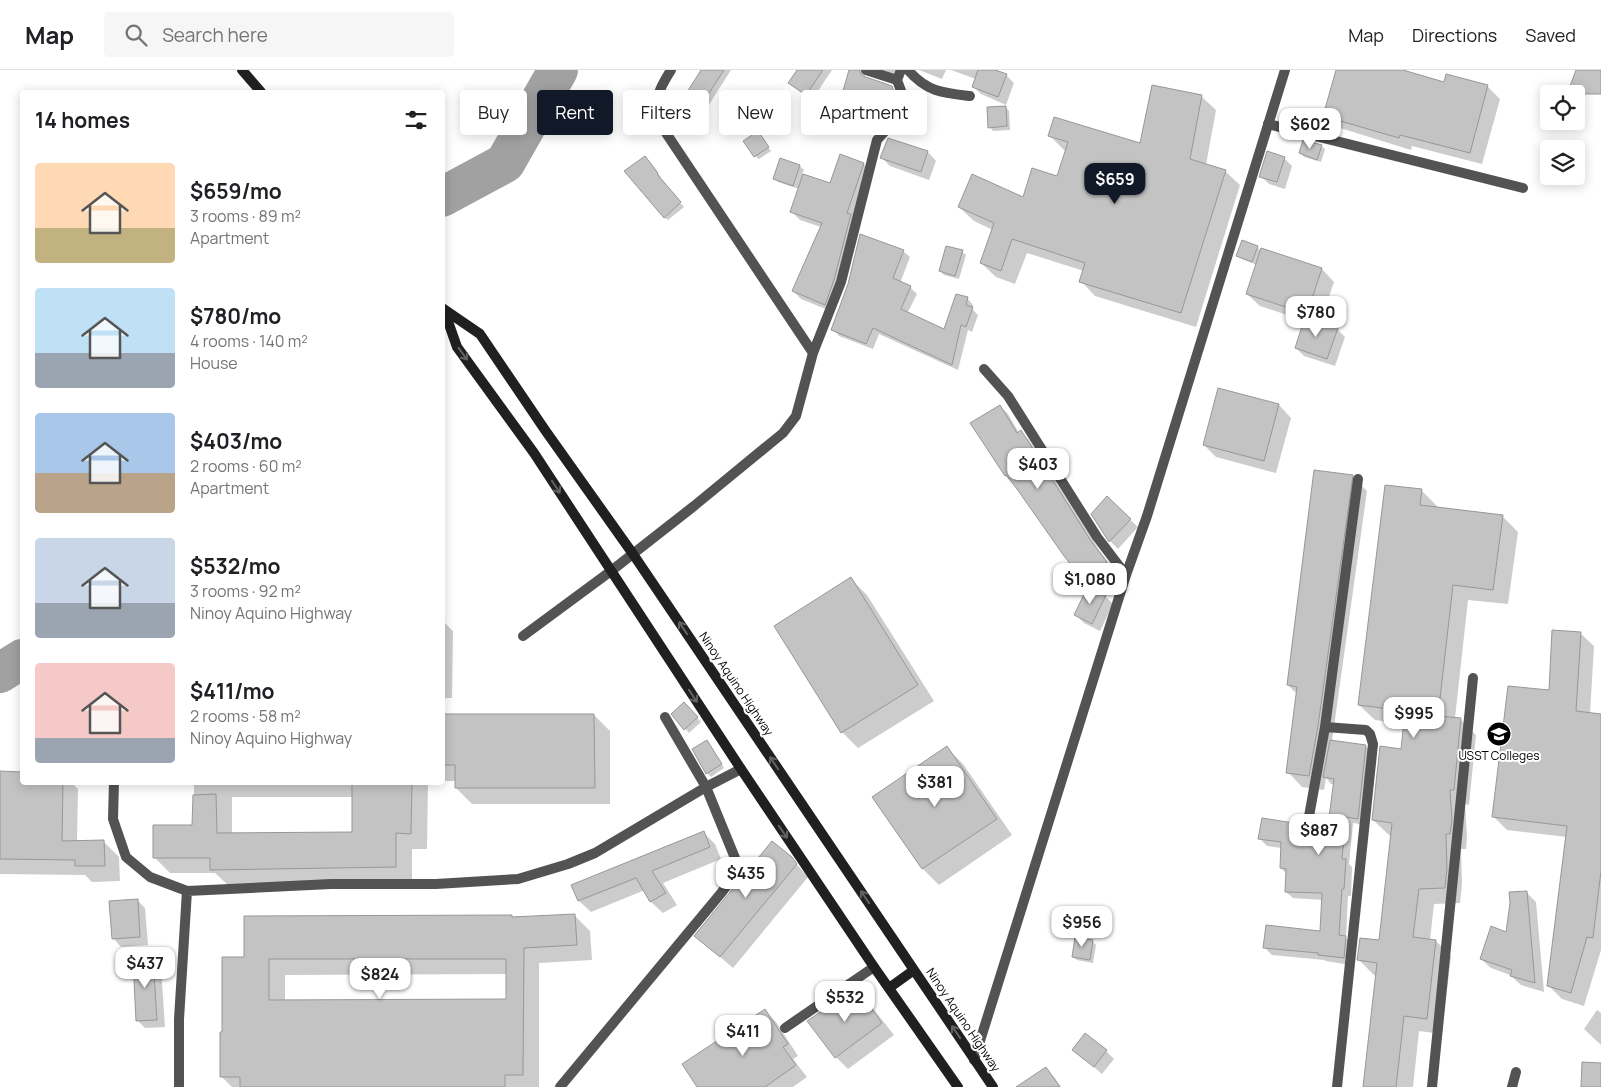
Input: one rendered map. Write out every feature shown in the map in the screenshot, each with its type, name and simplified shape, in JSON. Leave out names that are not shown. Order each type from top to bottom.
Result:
[{"type":"main road","points":[[242,70],[259,90]]},
{"type":"main road","name":"Ninoy Aquino Highway","points":[[445,310],[480,334],[633,554],[993,1087]]},
{"type":"main road","name":"Ninoy Aquino Highway","points":[[445,314],[457,347],[534,453],[874,967],[958,1087]]},
{"type":"main road","points":[[889,988],[914,970]]},
{"type":"street","points":[[671,70],[659,90],[656,106],[660,124],[813,352]]},
{"type":"street","points":[[866,70],[897,80]]},
{"type":"street","points":[[523,636],[633,554],[783,434],[796,416],[813,352],[841,282],[877,140],[907,107],[897,80],[901,70]]},
{"type":"street","points":[[908,70],[928,88],[939,92],[970,96]]},
{"type":"street","points":[[974,1060],[1285,70]]},
{"type":"street","points":[[1268,124],[1523,188]]},
{"type":"street","points":[[984,369],[1008,396],[1088,523],[1126,576]]},
{"type":"street","points":[[1308,822],[1325,727],[1358,479]]},
{"type":"street","points":[[1432,1087],[1473,678]]},
{"type":"street","points":[[560,1087],[722,892],[734,875],[734,858],[706,787],[665,717]]},
{"type":"street","points":[[1325,727],[1366,730],[1374,744],[1337,1087]]},
{"type":"street","points":[[114,785],[113,819],[126,856],[150,877],[187,891],[331,884],[436,884],[518,879],[568,864],[595,853],[741,768]]},
{"type":"street","points":[[179,1087],[180,1019],[187,891]]},
{"type":"street","points":[[785,1028],[874,967]]},
{"type":"street","points":[[1512,1087],[1516,1072]]},
{"type":"building","points":[[701,70],[724,70],[709,93],[709,90],[688,90]]},
{"type":"building","points":[[797,70],[823,70],[809,90],[801,90],[801,92],[788,83]]},
{"type":"building","points":[[849,70],[859,70],[863,76],[892,86],[893,90],[843,90]]},
{"type":"building","points":[[978,70],[995,70],[1007,74],[998,97],[972,87]]},
{"type":"building","points":[[1336,70],[1403,70],[1444,82],[1446,74],[1488,85],[1470,153],[1400,135],[1399,138],[1323,116]]},
{"type":"building","points":[[1576,70],[1601,70],[1601,94],[1585,94],[1585,85],[1570,85]]},
{"type":"building","points":[[1152,85],[1202,95],[1190,159],[1226,170],[1181,313],[1079,282],[1085,263],[1012,239],[1001,271],[980,263],[994,223],[958,207],[972,174],[1023,197],[1032,168],[1057,176],[1068,142],[1048,136],[1054,117],[1140,143]]},
{"type":"building","points":[[1006,106],[1007,126],[988,128],[987,107]]},
{"type":"building","points":[[752,135],[761,135],[769,147],[754,157],[743,141]]},
{"type":"building","points":[[888,138],[928,151],[921,172],[880,158]]},
{"type":"building","points":[[1303,140],[1322,145],[1317,160],[1299,153]]},
{"type":"building","points":[[1267,151],[1285,157],[1277,182],[1259,177]]},
{"type":"building","points":[[840,154],[864,163],[847,213],[851,214],[834,280],[825,305],[792,291],[822,223],[790,212],[803,174],[830,183]]},
{"type":"building","points":[[645,156],[657,174],[681,202],[664,218],[624,171]]},
{"type":"building","points":[[780,158],[800,165],[793,186],[773,179]]},
{"type":"building","points":[[860,234],[904,250],[893,278],[911,286],[901,309],[944,329],[956,294],[968,297],[966,305],[973,307],[966,327],[961,325],[952,365],[873,328],[866,344],[831,330],[848,284]]},
{"type":"building","points":[[1242,240],[1258,246],[1252,262],[1236,256]]},
{"type":"building","points":[[946,246],[963,250],[955,276],[939,271]]},
{"type":"building","points":[[1261,248],[1322,268],[1307,314],[1246,294]]},
{"type":"building","points":[[1305,317],[1338,328],[1327,359],[1295,348]]},
{"type":"building","points":[[1218,388],[1279,404],[1264,461],[1203,445]]},
{"type":"building","points":[[1000,405],[1017,433],[1021,430],[1091,541],[1107,562],[1084,581],[1017,489],[1005,476],[970,423]]},
{"type":"building","points":[[1314,470],[1353,475],[1318,726],[1309,776],[1286,773],[1297,687],[1287,685]]},
{"type":"building","points":[[1385,485],[1422,489],[1420,505],[1503,515],[1493,590],[1453,585],[1438,716],[1461,718],[1454,790],[1450,790],[1452,820],[1450,834],[1446,834],[1447,868],[1445,888],[1419,889],[1413,937],[1436,940],[1427,1019],[1404,1016],[1396,1087],[1363,1087],[1377,963],[1357,960],[1360,938],[1379,940],[1392,823],[1372,820],[1380,746],[1401,749],[1405,711],[1358,705]]},
{"type":"building","points":[[1107,496],[1131,519],[1109,542],[1091,514]]},
{"type":"building","points":[[851,577],[918,685],[841,733],[774,626]]},
{"type":"building","points":[[1088,586],[1106,595],[1092,624],[1074,615]]},
{"type":"building","points":[[1552,630],[1581,632],[1576,711],[1601,714],[1601,871],[1593,938],[1587,937],[1571,993],[1547,986],[1567,826],[1492,817],[1508,686],[1549,690]]},
{"type":"building","points":[[684,702],[698,717],[684,730],[671,714]]},
{"type":"building","points":[[445,714],[594,714],[595,788],[455,788],[455,765],[445,765]]},
{"type":"building","points":[[707,740],[722,764],[706,774],[692,749]]},
{"type":"building","points":[[1330,740],[1366,745],[1358,819],[1346,817],[1342,859],[1346,859],[1339,935],[1346,936],[1344,958],[1318,955],[1318,953],[1263,948],[1266,925],[1320,931],[1322,893],[1285,892],[1286,869],[1280,868],[1281,842],[1258,839],[1262,818],[1294,823],[1294,821],[1301,822],[1303,827],[1307,829],[1313,827],[1315,823],[1328,825],[1334,779],[1323,777]]},
{"type":"building","points":[[947,746],[997,819],[922,869],[872,797]]},
{"type":"building","points":[[0,771],[20,772],[20,785],[63,785],[62,841],[104,840],[105,866],[75,866],[75,860],[0,859]]},
{"type":"building","points":[[352,785],[412,785],[411,834],[396,833],[396,867],[210,870],[210,858],[153,858],[153,825],[192,825],[193,795],[216,794],[217,833],[352,832]]},
{"type":"building","points":[[704,831],[710,847],[652,871],[666,893],[650,902],[636,878],[578,901],[571,885]]},
{"type":"building","points":[[772,841],[792,857],[797,864],[720,957],[694,936]]},
{"type":"building","points":[[1527,891],[1535,983],[1510,976],[1512,970],[1480,959],[1491,926],[1506,932],[1510,903],[1509,892]]},
{"type":"building","points":[[138,899],[140,937],[112,939],[109,901]]},
{"type":"building","points":[[575,914],[577,945],[524,948],[523,1075],[505,1075],[505,1087],[240,1087],[240,1077],[220,1077],[222,957],[244,957],[244,916],[512,915],[512,917]],"holes":[[[269,959],[506,959],[506,999],[269,1000]]]},
{"type":"building","points":[[1075,937],[1093,940],[1090,960],[1072,957]]},
{"type":"building","points":[[153,957],[157,1020],[136,1021],[133,959]]},
{"type":"building","points":[[850,992],[854,997],[860,993],[882,1023],[835,1058],[807,1021]]},
{"type":"building","points":[[765,1009],[788,1044],[783,1047],[796,1065],[765,1087],[697,1087],[682,1064]]},
{"type":"building","points":[[1085,1033],[1107,1050],[1094,1067],[1072,1050]]},
{"type":"building","points":[[1582,1062],[1601,1063],[1601,1087],[1581,1087]]},
{"type":"building","points":[[1046,1067],[1060,1087],[1016,1087]]},
{"type":"waterway","points":[[445,195],[505,163],[558,70]]},
{"type":"waterway","points":[[0,673],[20,660]]},
{"type":"place","name":"USST Colleges","points":[[1499,734]]}]
